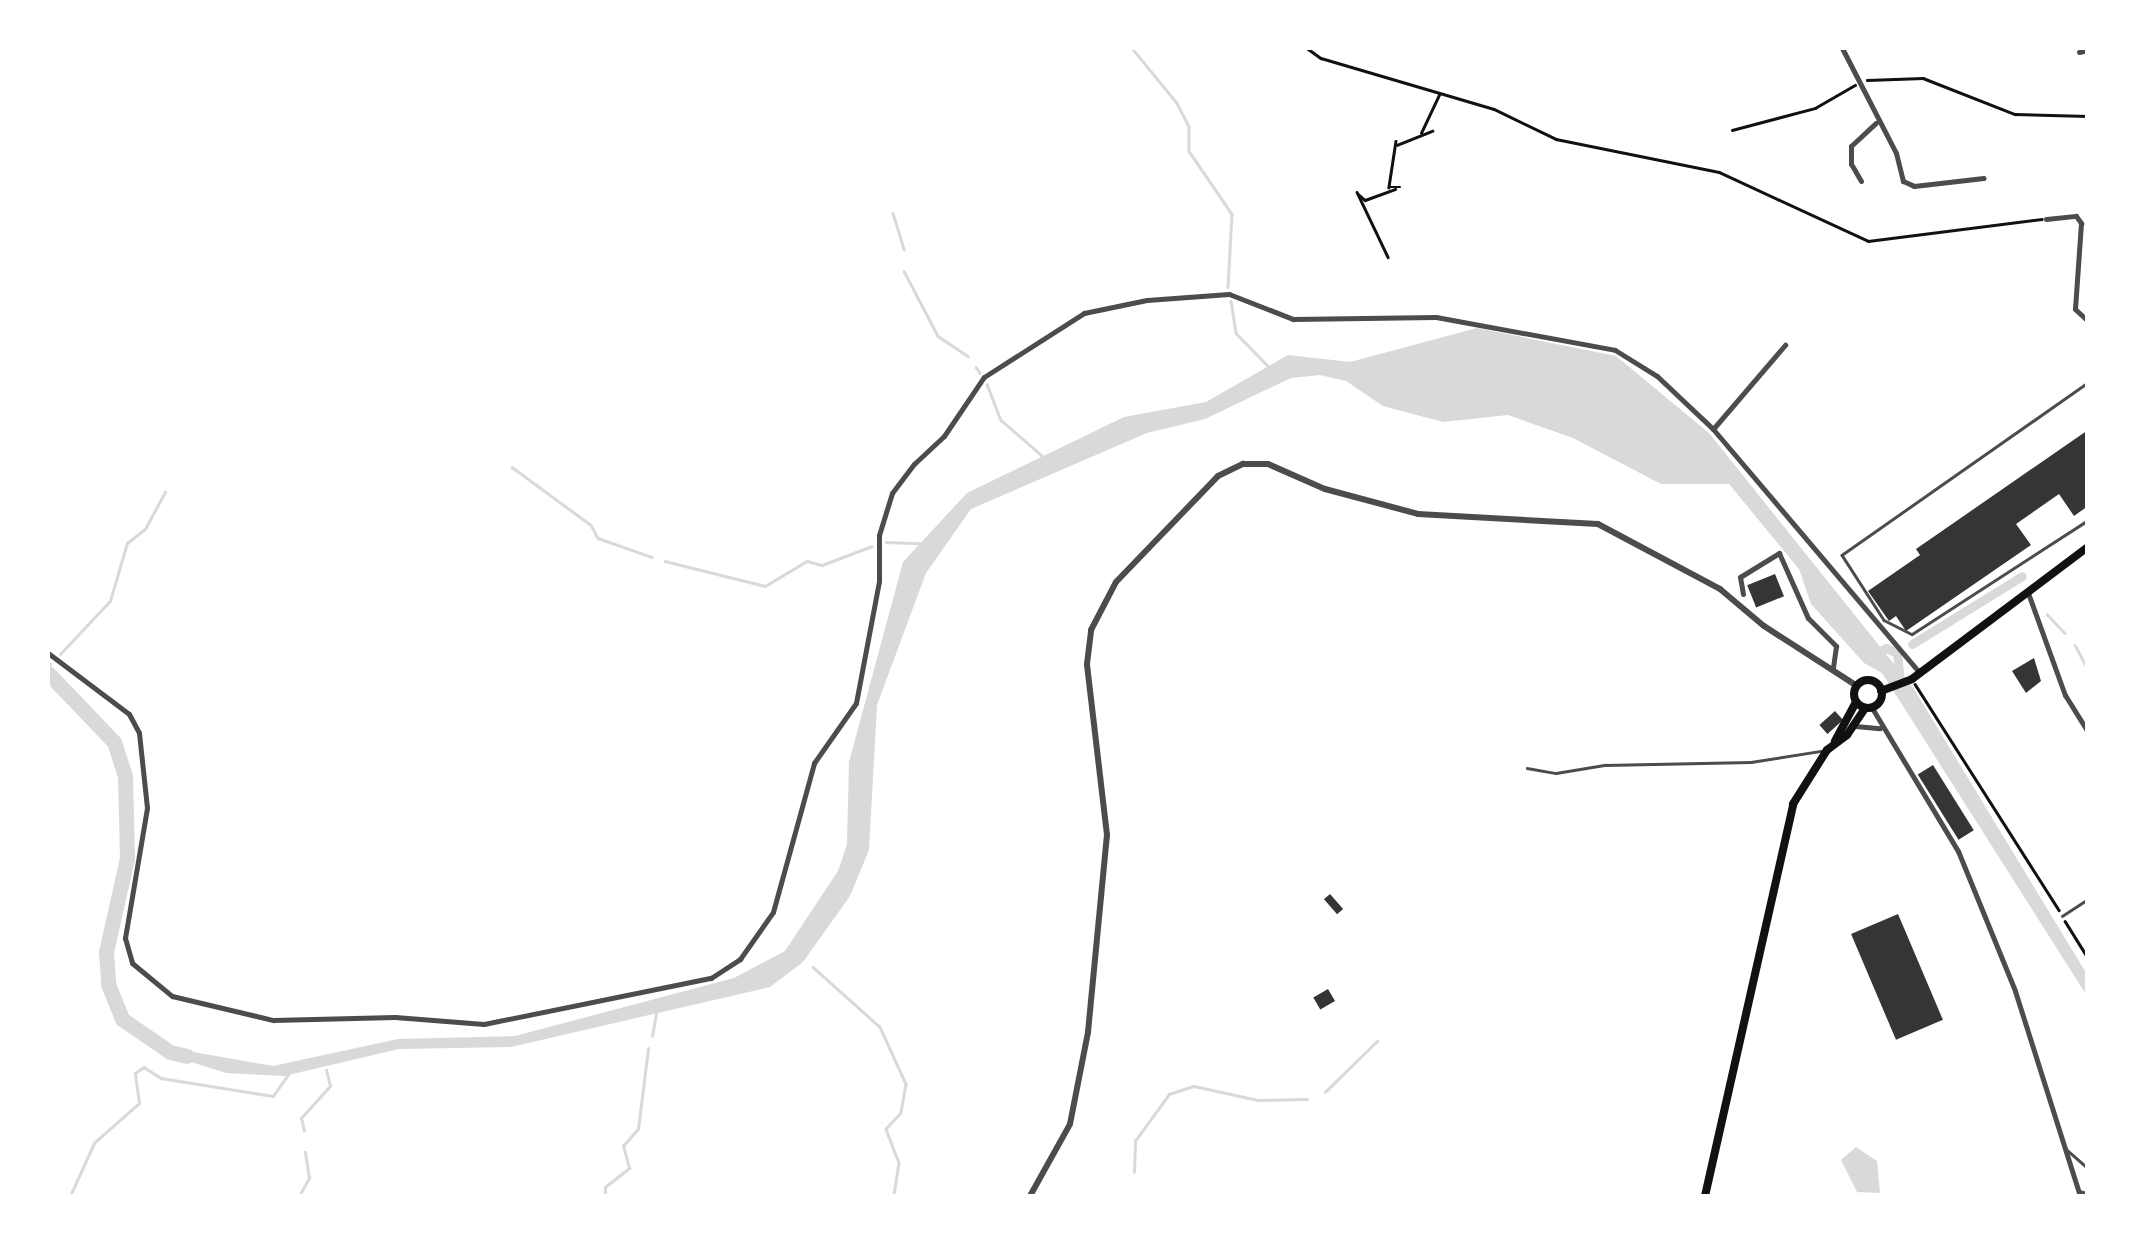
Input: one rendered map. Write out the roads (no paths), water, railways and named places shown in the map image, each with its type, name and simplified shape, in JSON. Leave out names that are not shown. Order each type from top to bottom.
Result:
[{"type":"main road","points":[[1836,741],[1865,706],[1886,690],[1916,679],[2088,547]]},
{"type":"main road","points":[[1705,1196],[1793,804],[1826,750],[1855,726],[1865,706],[1857,686],[1868,680],[1886,690]]},
{"type":"street","points":[[1842,48],[1876,122],[1892,144],[1903,181],[1914,186],[1984,178]]},
{"type":"street","points":[[2078,52],[2088,50]]},
{"type":"street","points":[[1861,182],[1850,164],[1851,146],[1876,122]]},
{"type":"street","points":[[2046,218],[2076,216],[2081,222],[2075,309],[2088,321]]},
{"type":"street","points":[[48,652],[128,714],[140,733],[147,808],[125,938],[132,963],[172,996],[274,1020],[395,1017],[499,1024],[711,978],[740,959],[773,912],[814,763],[856,703],[875,614],[879,535],[892,494],[984,377],[1084,313],[1147,300],[1229,294],[1313,321],[1436,317],[1579,340],[1614,350],[1657,376],[1713,429],[1916,679]]},
{"type":"street","points":[[1713,429],[1785,345]]},
{"type":"street","points":[[1030,1196],[1070,1124],[1088,1032],[1107,835],[1087,664],[1091,630],[1116,582],[1218,476],[1242,464],[1268,464],[1326,489],[1418,514],[1598,524],[1720,588],[1764,626],[1857,686]]},
{"type":"street","points":[[1744,594],[1740,577],[1778,553],[1808,618],[1836,646],[1833,668]]},
{"type":"street","points":[[2028,592],[2065,695],[2088,732]]},
{"type":"street","points":[[1865,706],[1958,851],[2015,991],[2079,1193]]},
{"type":"street","points":[[1855,726],[1880,728]]},
{"type":"lane","points":[[2088,383],[1842,555],[1884,620],[1912,634],[2088,520]]},
{"type":"lane","points":[[1527,768],[1556,773],[1605,765],[1752,762],[1826,750]]},
{"type":"lane","points":[[2062,916],[2088,900]]},
{"type":"lane","points":[[2064,1148],[2088,1168]]},
{"type":"lane","points":[[2079,1193],[2088,1193]]},
{"type":"waterway","points":[[1132,48],[1177,103],[1189,127],[1189,151],[1232,214],[1228,287]]},
{"type":"waterway","points":[[893,213],[904,249]]},
{"type":"waterway","points":[[904,271],[938,336],[968,356]]},
{"type":"waterway","points":[[1231,301],[1236,333],[1268,366]]},
{"type":"waterway","points":[[976,367],[980,373]]},
{"type":"waterway","points":[[987,384],[1001,420],[1046,459]]},
{"type":"waterway","points":[[512,467],[591,525],[598,538],[652,557]]},
{"type":"waterway","points":[[60,654],[110,601],[127,543],[145,529],[165,492]]},
{"type":"waterway","points":[[886,542],[919,543]]},
{"type":"waterway","points":[[665,561],[765,586],[807,561],[822,565],[872,546]]},
{"type":"waterway","points":[[1912,644],[2022,576]]},
{"type":"waterway","points":[[2047,614],[2065,633]]},
{"type":"waterway","points":[[2075,645],[2088,669]]},
{"type":"waterway","points":[[1876,653],[1886,648],[1897,653],[1900,681]]},
{"type":"waterway","points":[[48,673],[114,742],[125,776],[127,858],[106,952],[108,984],[122,1019],[170,1052],[187,1056]]},
{"type":"waterway","points":[[813,967],[880,1027],[906,1084],[901,1113],[886,1129],[899,1163],[894,1196]]},
{"type":"waterway","points":[[652,1036],[656,1013]]},
{"type":"waterway","points":[[1325,1092],[1377,1041]]},
{"type":"waterway","points":[[605,1196],[605,1187],[629,1168],[623,1146],[638,1129],[648,1049]]},
{"type":"waterway","points":[[70,1196],[94,1143],[139,1103],[135,1073],[144,1067],[161,1078],[273,1096],[289,1073]]},
{"type":"waterway","points":[[304,1131],[301,1118],[330,1086],[326,1070]]},
{"type":"waterway","points":[[1134,1172],[1135,1141],[1169,1094],[1194,1086],[1258,1100],[1307,1099]]},
{"type":"waterway","points":[[299,1196],[309,1178],[305,1152]]}]
